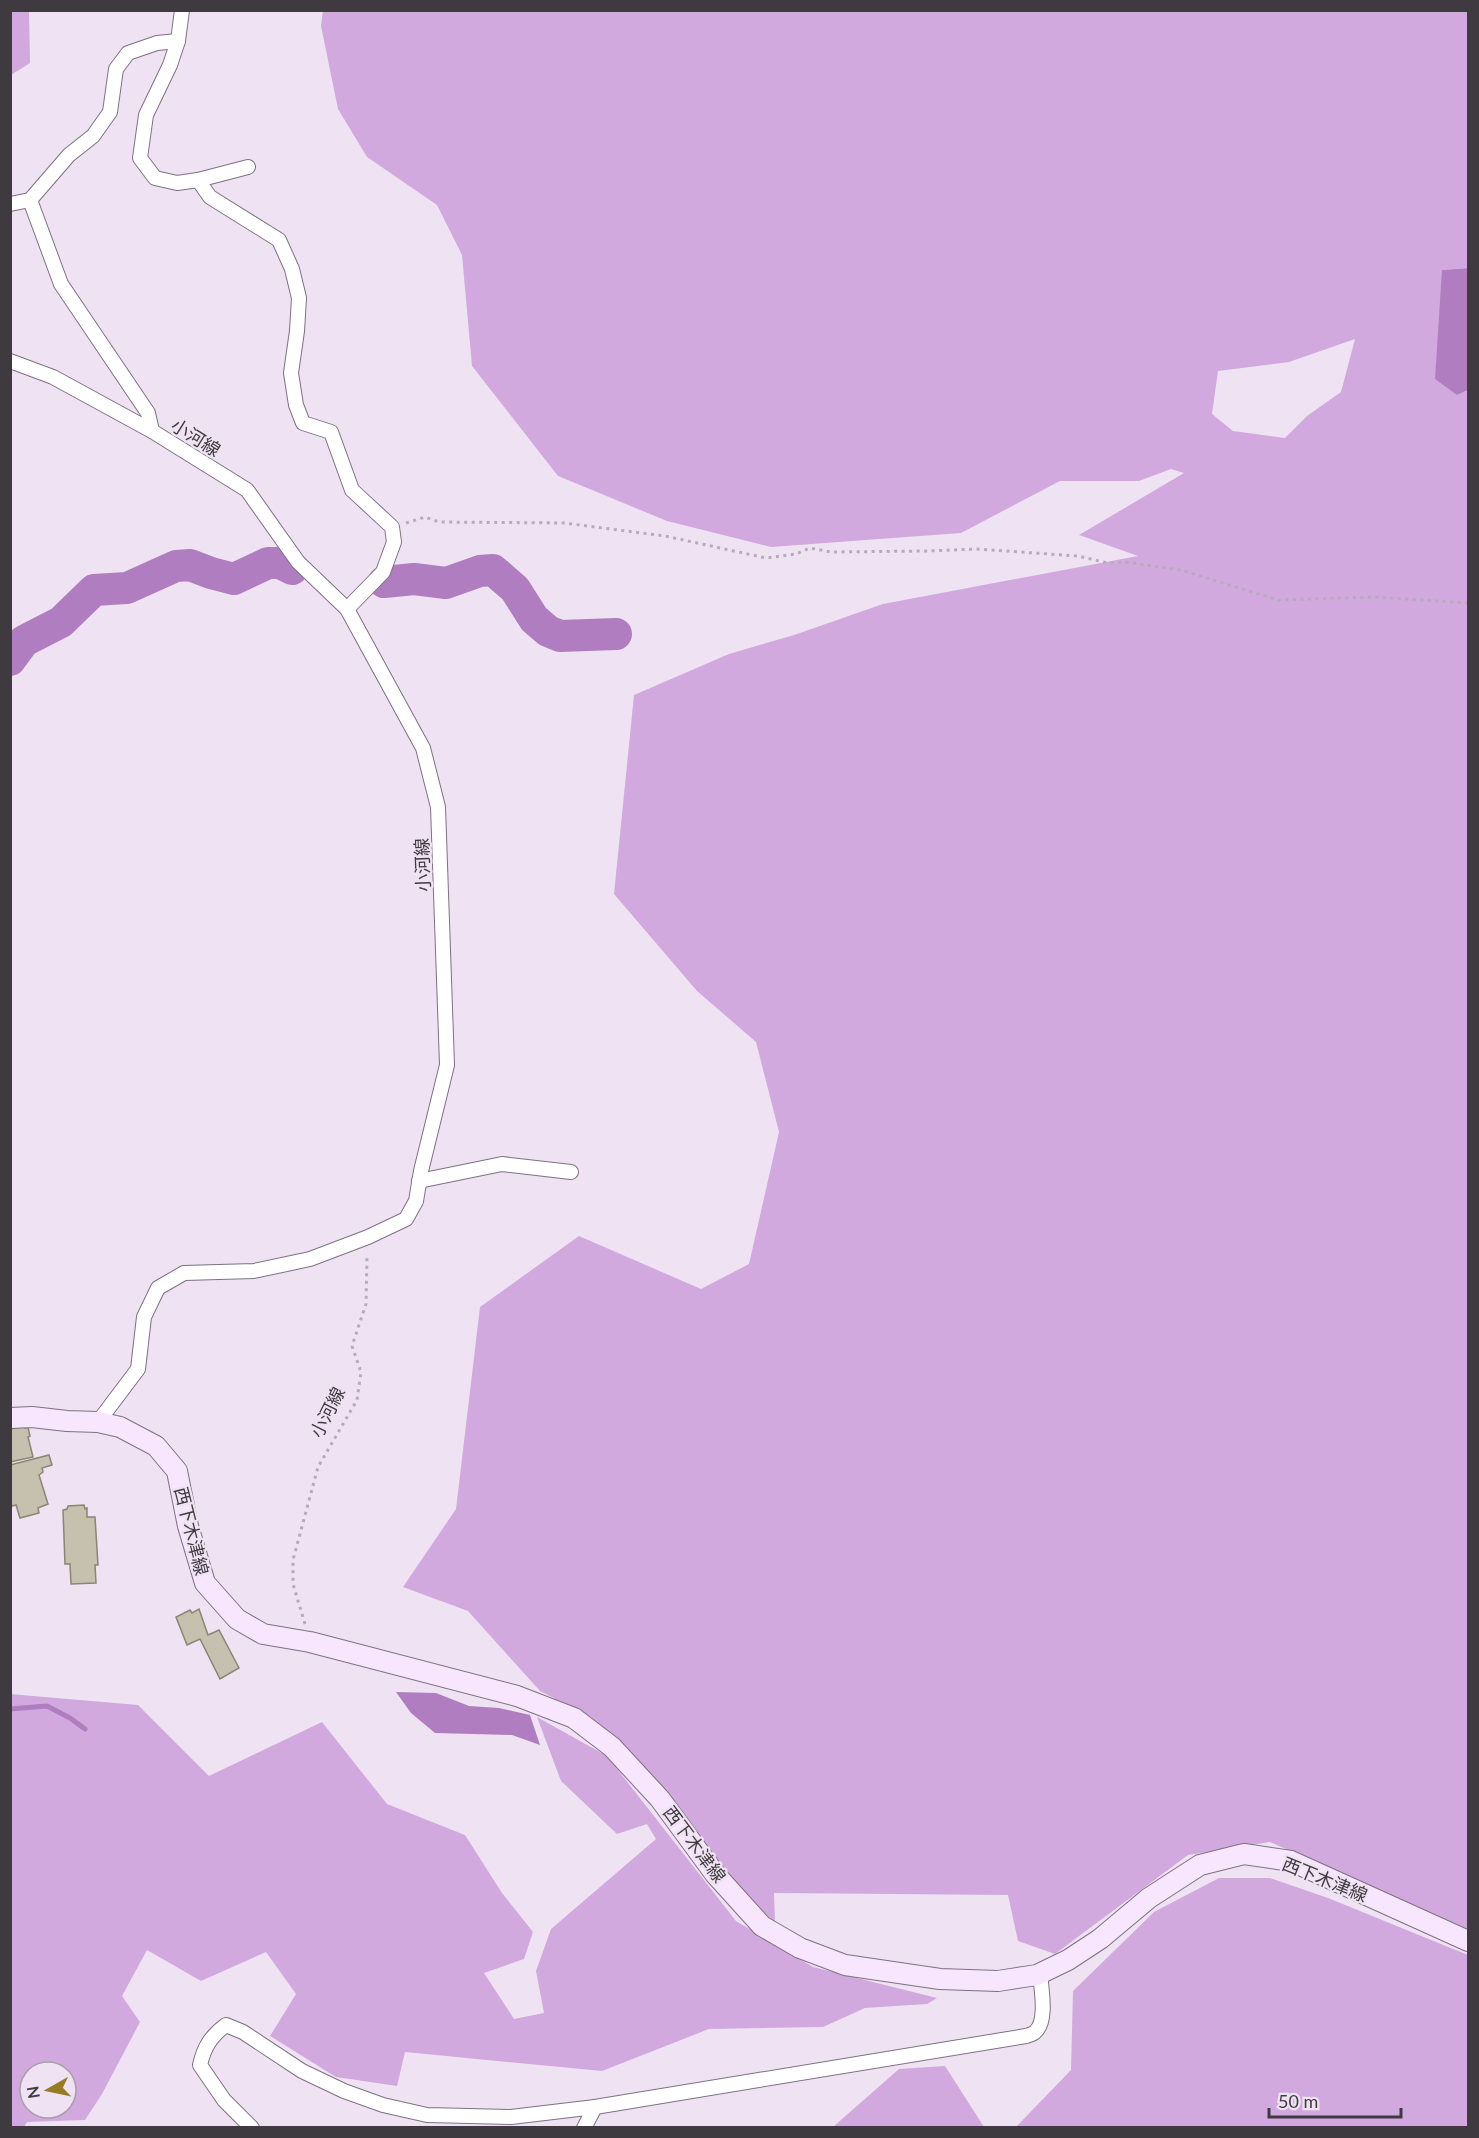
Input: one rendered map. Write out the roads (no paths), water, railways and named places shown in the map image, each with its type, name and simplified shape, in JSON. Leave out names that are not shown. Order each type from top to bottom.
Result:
[{"type":"street","points":[[182,10],[178,41],[170,65],[146,115],[140,158],[155,178],[177,183],[248,167]]},
{"type":"street","points":[[10,204],[30,200],[69,154],[93,136],[110,112],[116,69],[128,53],[157,43],[178,41]]},
{"type":"street","points":[[198,180],[210,197],[279,240],[292,269],[299,298],[291,374],[296,405],[303,423],[331,432],[352,490],[392,527],[394,542],[383,572],[347,609]]},
{"type":"street","name":"小河線","points":[[30,200],[61,284],[148,413],[153,431],[247,489],[298,562],[347,609],[423,748],[438,807],[447,1065],[416,1201],[406,1219],[368,1237],[310,1259],[254,1271],[184,1273],[158,1288],[144,1317],[138,1369],[99,1422]]},
{"type":"street","points":[[10,361],[53,377],[153,431]]},
{"type":"street","points":[[419,1181],[502,1164],[571,1172]]},
{"type":"street","name":"西下木津線","points":[[10,1418],[32,1417],[99,1422],[120,1427],[156,1446],[177,1471],[188,1526],[205,1583],[237,1619],[263,1634],[310,1642],[517,1696],[574,1718],[612,1747],[660,1799],[715,1874],[762,1926],[800,1948],[845,1965],[940,1979],[998,1981],[1040,1973],[1068,1960],[1100,1940],[1149,1898],[1200,1865],[1244,1854],[1291,1861],[1468,1941]]},
{"type":"street","points":[[252,2127],[224,2100],[200,2065],[204,2048],[226,2025],[243,2032],[302,2071],[344,2091],[383,2105],[427,2115],[511,2117],[595,2107],[1026,2036],[1035,2032],[1041,2024],[1043,2009],[1040,1973]]},
{"type":"street","points":[[584,2127],[595,2107]]},
{"type":"waterway","points":[[10,660],[24,641],[61,622],[94,590],[127,588],[176,566],[190,565],[234,579],[268,563],[280,563],[292,569]]},
{"type":"waterway","points":[[384,582],[414,579],[446,583],[480,571],[493,570],[515,589],[534,619],[548,631],[560,636],[616,634]]},
{"type":"waterway","points":[[10,1709],[47,1706],[85,1729]]}]
